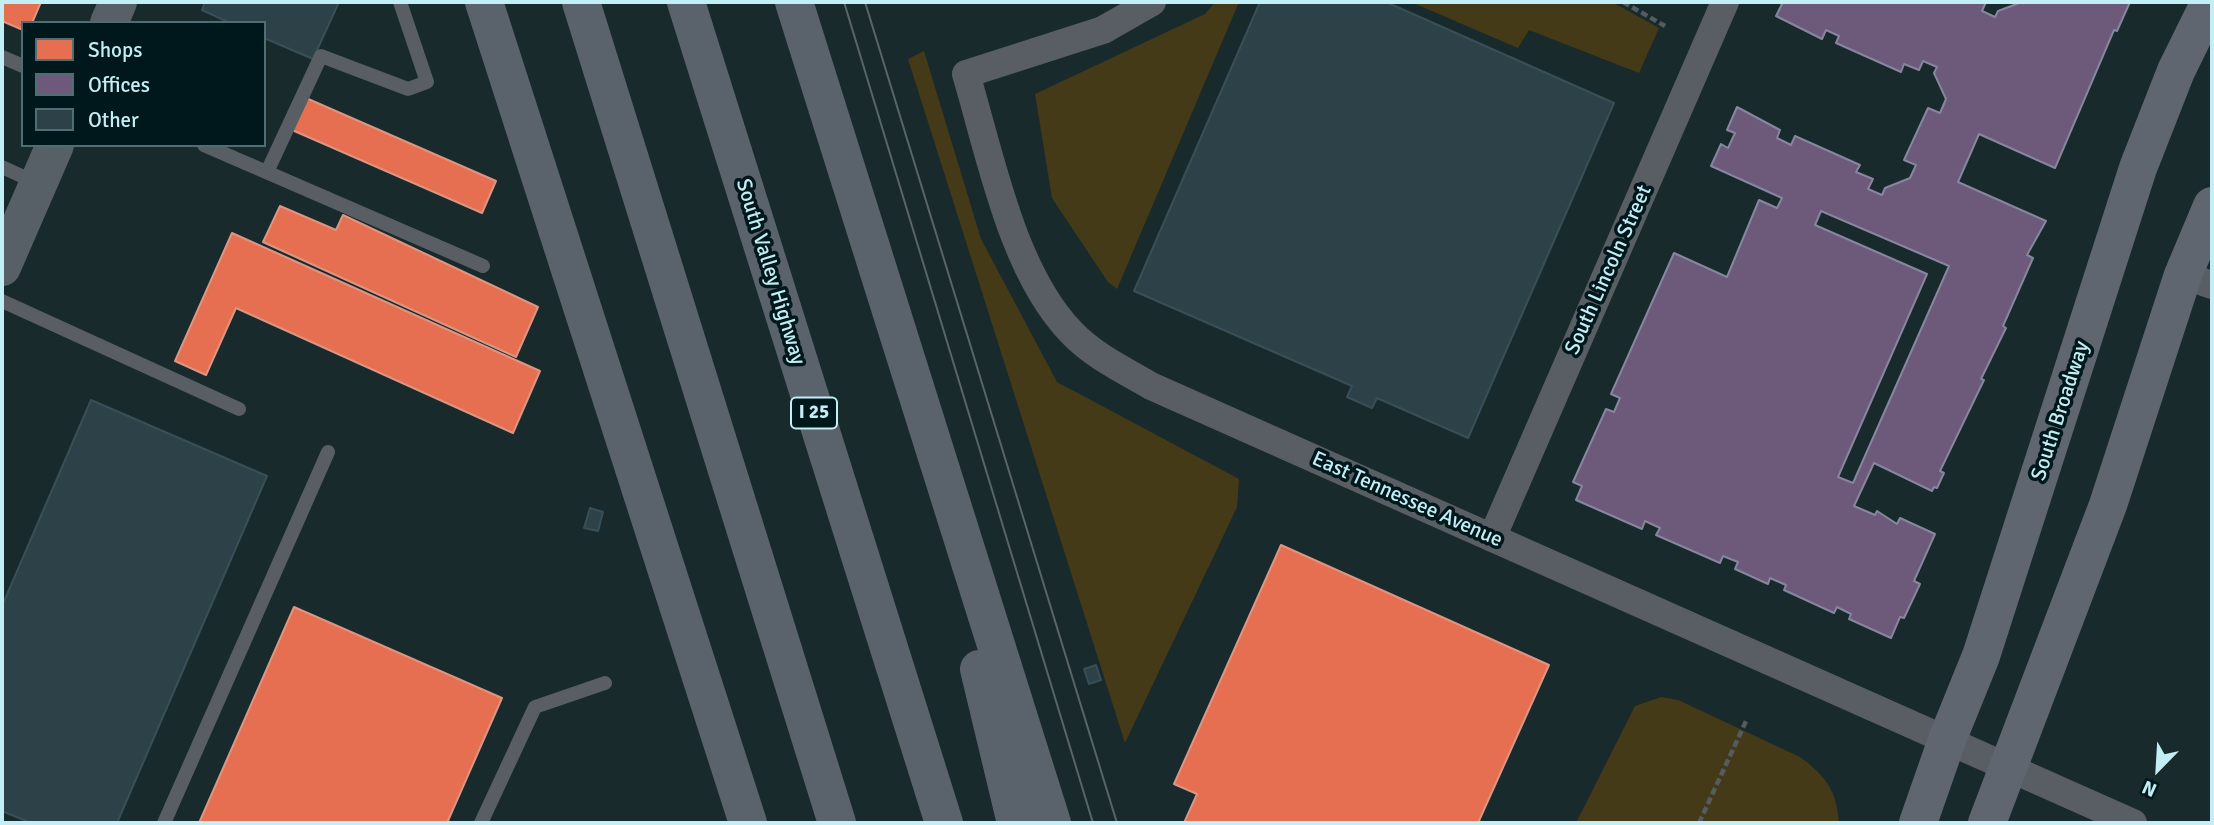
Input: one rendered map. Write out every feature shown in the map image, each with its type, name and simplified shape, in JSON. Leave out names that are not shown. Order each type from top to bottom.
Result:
[{"type":"highway","points":[[484,2],[748,823]]},
{"type":"highway","points":[[581,2],[837,823]]},
{"type":"highway","name":"South Valley Highway","points":[[686,2],[943,823]]},
{"type":"highway","points":[[793,2],[1052,823]]},
{"type":"highway","points":[[891,310],[1016,823]]},
{"type":"main road","points":[[110,21],[118,2]]},
{"type":"main road","name":"South Broadway","points":[[1918,823],[1994,617],[2138,168],[2176,71],[2210,2]]},
{"type":"main road","points":[[2,267],[54,147]]},
{"type":"main road","points":[[1987,823],[2108,505],[2198,280],[2212,206]]},
{"type":"street","name":"East Tennessee Avenue","points":[[1152,2],[1103,30],[966,74],[1015,236],[1029,271],[1072,333],[1104,358],[1151,386],[2133,823]]},
{"type":"street","name":"South Lincoln Street","points":[[1492,538],[1726,2]]},
{"type":"lane","points":[[267,172],[321,56],[408,89],[427,82],[400,2]]},
{"type":"lane","points":[[2,57],[21,65]]},
{"type":"lane","points":[[209,147],[483,266]]},
{"type":"lane","points":[[2,167],[38,183]]},
{"type":"lane","points":[[2,301],[239,409]]},
{"type":"lane","points":[[164,823],[328,452]]},
{"type":"lane","points":[[481,823],[535,707],[605,683]]},
{"type":"path","points":[[1623,2],[1665,26]]},
{"type":"path","points":[[1699,823],[1747,719]]},
{"type":"shaded area","points":[[1215,2],[1239,2],[1117,289],[1108,282],[1052,198],[1035,94],[1205,14]]},
{"type":"shaded area","points":[[1411,2],[1612,2],[1659,28],[1639,73],[1529,30],[1518,48]]},
{"type":"shaded area","points":[[924,51],[981,239],[1057,382],[1239,479],[1237,507],[1125,743],[908,59]]},
{"type":"shaded area","points":[[1661,697],[1678,700],[1800,757],[1817,771],[1833,793],[1839,823],[1576,823],[1635,706]]},
{"type":"building: Shops","points":[[2,2],[41,2],[33,21],[21,21],[21,29],[2,21]]},
{"type":"building: Shops","points":[[306,98],[496,181],[482,213],[292,130]]},
{"type":"building: Shops","points":[[280,206],[336,230],[343,215],[538,307],[516,357],[263,242]]},
{"type":"building: Shops","points":[[232,233],[540,371],[513,433],[236,308],[206,375],[175,361]]},
{"type":"building: Shops","points":[[1281,545],[1549,665],[1478,823],[1184,823],[1197,794],[1174,784]]},
{"type":"building: Shops","points":[[294,607],[502,698],[447,823],[199,823]]},
{"type":"building: Offices","points":[[1783,2],[1986,2],[1982,11],[1995,17],[1998,11],[2022,2],[2130,2],[2117,31],[2114,30],[2055,168],[1979,134],[1958,182],[2046,221],[2027,255],[2033,258],[2003,326],[2006,328],[1940,471],[1944,473],[1937,488],[1934,487],[1932,491],[1874,463],[1854,506],[1875,515],[1877,511],[1897,524],[1900,518],[1935,534],[1914,581],[1920,584],[1891,638],[1849,619],[1851,614],[1837,607],[1834,613],[1784,590],[1786,585],[1770,578],[1768,584],[1735,569],[1738,562],[1723,556],[1720,563],[1656,535],[1660,528],[1645,521],[1642,529],[1576,500],[1582,486],[1573,482],[1606,409],[1614,412],[1620,398],[1611,394],[1674,253],[1727,277],[1759,200],[1777,208],[1782,198],[1711,166],[1721,144],[1728,148],[1735,133],[1727,130],[1737,107],[1780,130],[1777,138],[1791,145],[1795,136],[1860,165],[1856,172],[1873,179],[1868,189],[1882,195],[1885,188],[1910,178],[1916,165],[1904,160],[1928,108],[1940,113],[1946,99],[1934,73],[1937,67],[1923,61],[1919,70],[1904,64],[1901,72],[1836,43],[1839,36],[1826,30],[1822,39],[1776,16]],"holes":[[[1821,211],[1949,266],[1853,483],[1838,477],[1927,274],[1815,225]]]},
{"type":"building: Other","points":[[205,2],[339,2],[313,59],[266,39],[266,21],[226,21],[202,10]]},
{"type":"building: Other","points":[[1260,2],[1386,2],[1614,103],[1468,438],[1377,398],[1372,408],[1347,397],[1352,386],[1134,291]]},
{"type":"building: Other","points":[[91,400],[267,476],[117,823],[31,823],[2,811],[2,606]]},
{"type":"building: Other","points":[[590,508],[603,512],[598,531],[584,528]]},
{"type":"building: Other","points":[[1096,665],[1101,680],[1089,684],[1084,669]]},
{"type":"tram line","points":[[844,2],[1093,823]]},
{"type":"tram line","points":[[865,2],[1117,823]]}]
